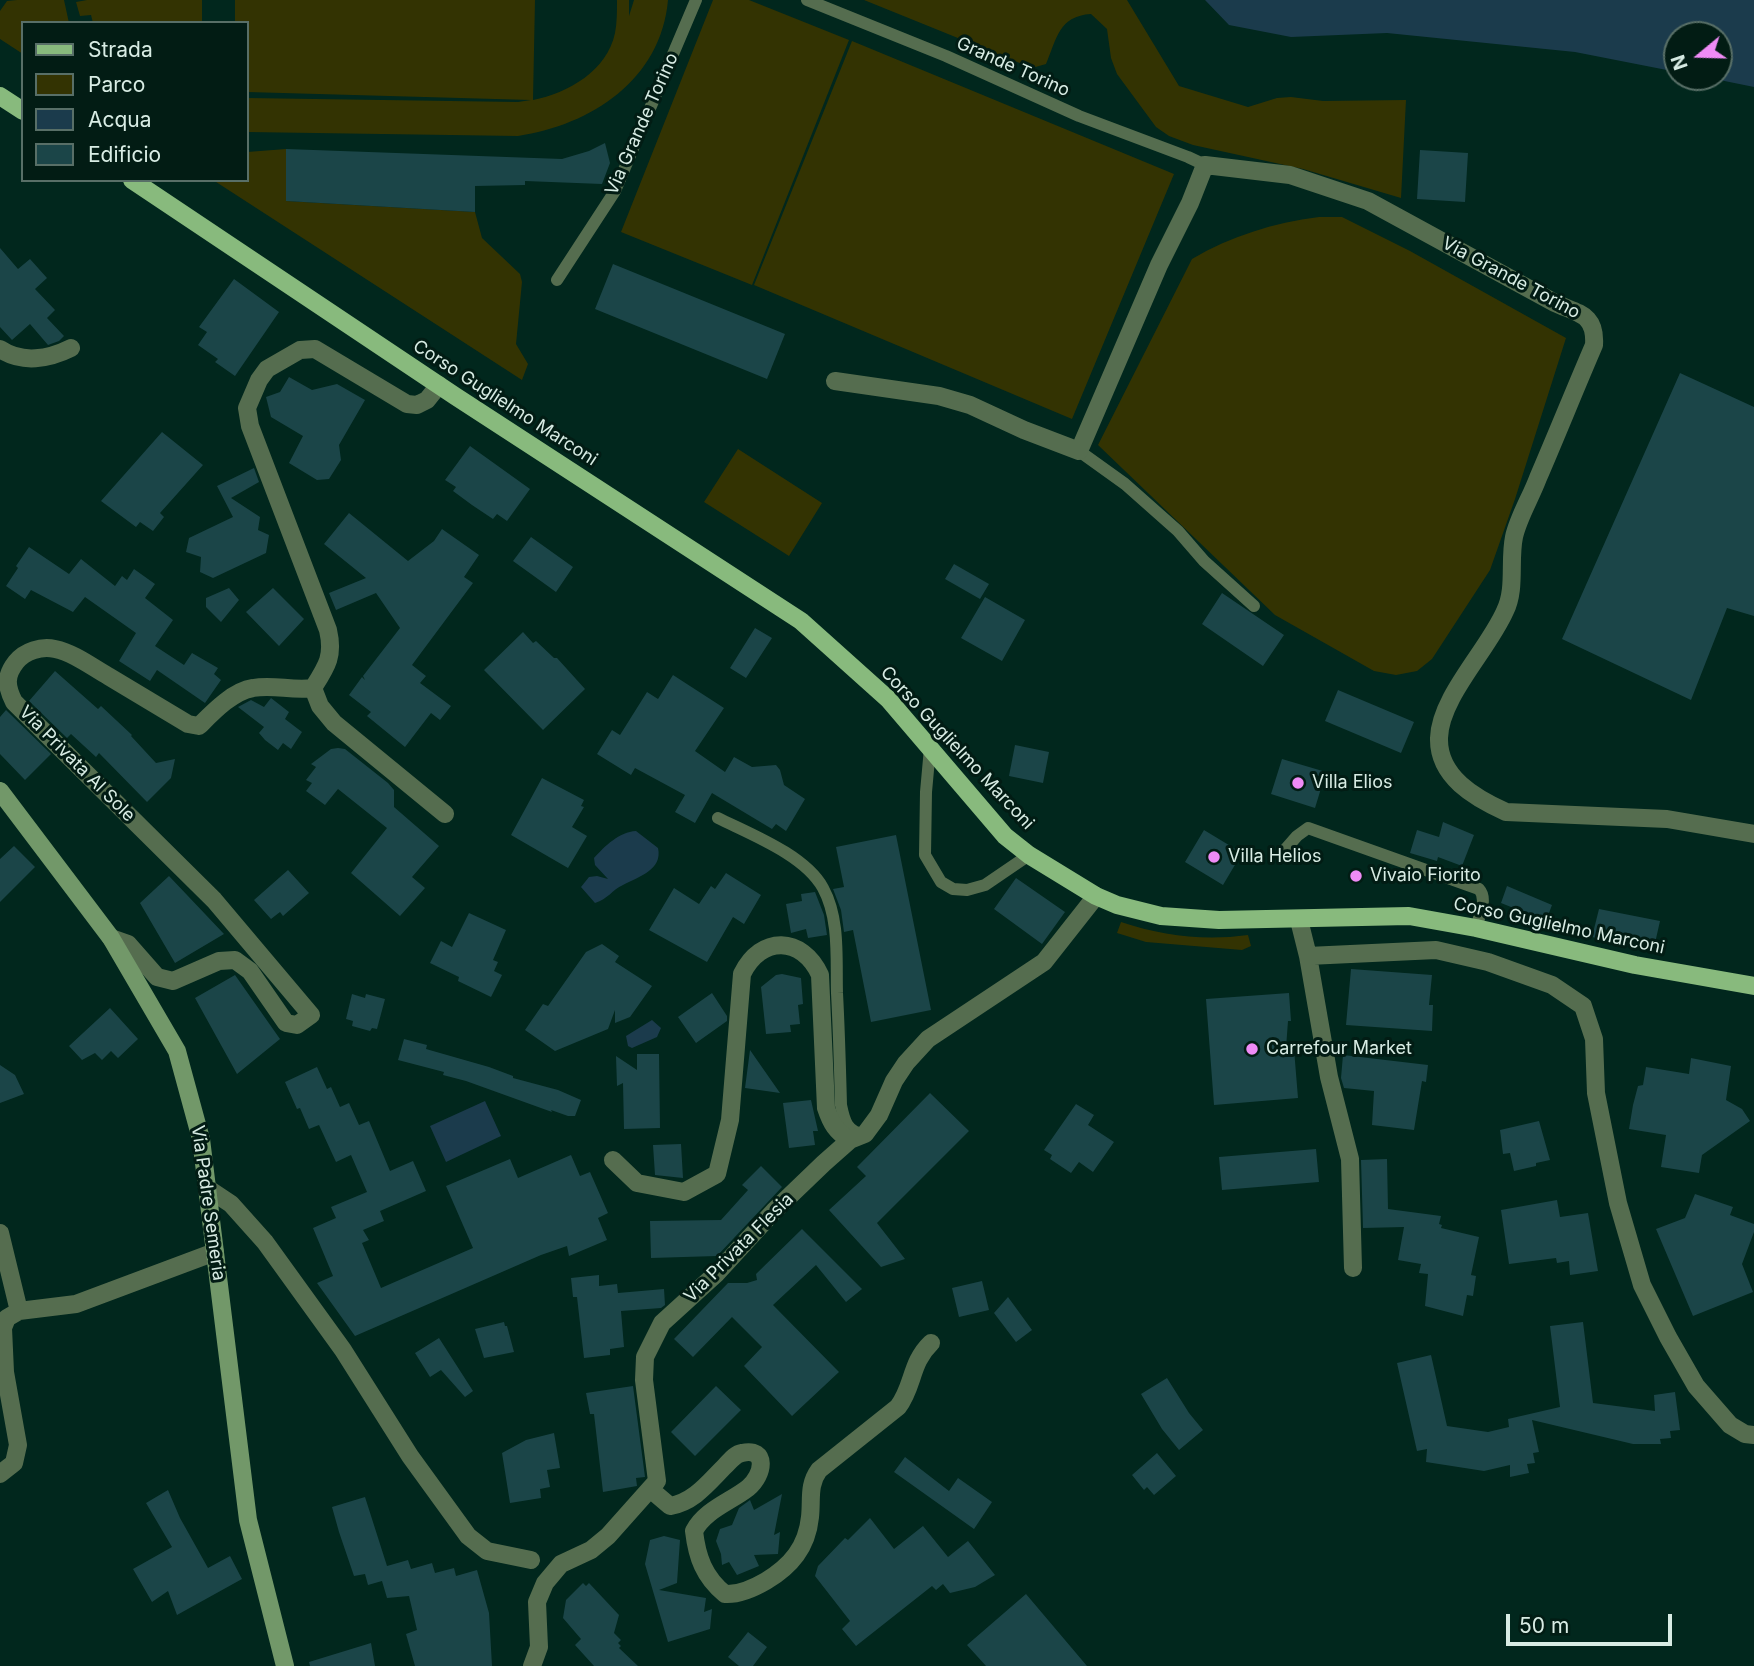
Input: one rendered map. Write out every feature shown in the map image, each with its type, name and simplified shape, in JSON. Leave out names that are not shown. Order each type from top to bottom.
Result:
[{"type":"main road","points":[[0,96],[21,110]]},
{"type":"main road","name":"Corso Guglielmo Marconi","points":[[135,182],[439,385],[801,621],[888,699],[1005,836],[1029,855],[1097,896],[1116,905],[1161,916],[1219,920],[1409,916],[1476,928],[1635,965],[1754,986]]},
{"type":"main road","name":"Via Padre Semeria","points":[[0,792],[111,938],[177,1051],[201,1139],[248,1520],[285,1666]]},
{"type":"street","points":[[835,381],[939,396],[970,405],[1079,451],[1205,165]]},
{"type":"street","name":"Via Grande Torino","points":[[1205,165],[1290,175],[1367,201],[1592,322],[1594,345],[1514,537],[1507,608],[1492,638],[1451,699],[1442,718],[1439,740],[1443,760],[1454,779],[1482,802],[1506,812],[1667,819],[1754,834]]},
{"type":"street","points":[[0,349],[39,359],[71,348]]},
{"type":"street","points":[[439,385],[426,400],[417,405],[407,404],[315,349],[300,349],[267,369],[247,408],[250,426],[332,646],[329,661],[313,688],[320,706],[334,723],[445,814]]},
{"type":"street","name":"Via Privata Al Sole","points":[[111,938],[128,944],[157,977],[173,981],[219,961],[235,960],[250,971],[286,1023],[298,1025],[311,1014],[214,900],[14,702],[7,688],[8,674],[18,659],[42,648],[56,649],[80,660],[188,724],[200,726],[240,691],[254,687],[295,690],[313,688]]},
{"type":"street","name":"Via Privata Flesia","points":[[650,1489],[657,1481],[644,1380],[645,1357],[663,1323],[717,1273],[775,1211],[858,1137],[878,1115],[900,1072],[928,1039],[1044,962],[1097,896]]},
{"type":"street","points":[[1299,920],[1329,1077],[1350,1159],[1353,1268]]},
{"type":"street","points":[[613,1160],[637,1184],[684,1192],[717,1174],[730,1120],[741,974],[747,962],[757,953],[768,947],[781,945],[794,947],[806,954],[820,975],[826,1108],[831,1123],[839,1133],[858,1137]]},
{"type":"street","points":[[1308,956],[1436,950],[1488,962],[1552,985],[1583,1006],[1594,1039],[1595,1093],[1618,1203],[1642,1286],[1696,1387],[1730,1425],[1754,1436]]},
{"type":"street","points":[[207,1188],[231,1204],[265,1242],[342,1350],[410,1456],[462,1530],[487,1551],[530,1560]]},
{"type":"street","points":[[0,1233],[19,1311]]},
{"type":"street","points":[[0,1474],[14,1463],[18,1445],[5,1372],[3,1328],[7,1318],[19,1311],[76,1304],[215,1252]]},
{"type":"street","points":[[532,1666],[539,1647],[537,1602],[545,1583],[561,1564],[591,1550],[608,1536],[650,1489],[670,1506],[688,1502],[736,1455],[749,1452],[756,1455],[762,1469],[757,1481],[702,1519],[694,1531],[696,1549],[706,1575],[725,1594],[739,1593],[781,1572],[798,1555],[806,1538],[810,1517],[811,1481],[820,1470],[898,1407],[915,1364],[931,1343]]},
{"type":"lane","name":"Via Grande Torino","points":[[557,280],[615,191],[696,0]]},
{"type":"lane","name":"Grande Torino","points":[[807,0],[946,56],[1079,116],[1205,165]]},
{"type":"lane","points":[[1079,451],[1134,492],[1254,606]]},
{"type":"lane","points":[[930,748],[925,855],[941,882],[953,889],[967,890],[985,884],[1029,855]]},
{"type":"lane","points":[[718,818],[759,837],[807,869],[822,887],[835,928],[841,1105],[844,1118],[849,1127],[858,1133],[858,1137]]},
{"type":"lane","points":[[1283,852],[1308,828],[1479,889],[1483,893],[1483,899],[1476,928]]},
{"type":"green space","points":[[64,0],[69,21],[21,21],[21,53],[0,39],[0,11],[7,1]]},
{"type":"green space","points":[[202,0],[202,21],[92,21],[91,15],[80,16],[76,2]]},
{"type":"green space","points":[[235,0],[535,0],[533,100],[572,86],[604,59],[615,33],[617,0],[629,0],[629,16],[634,0],[668,0],[663,28],[652,53],[637,75],[618,94],[571,121],[518,136],[248,132],[248,98],[531,100],[248,92],[248,21],[235,21]]},
{"type":"green space","points":[[713,0],[749,0],[849,40],[752,285],[621,232]]},
{"type":"green space","points":[[864,0],[1127,0],[1179,86],[1248,107],[1277,98],[1291,97],[1323,101],[1406,100],[1401,198],[1303,169],[1193,145],[1169,136],[1156,127],[1117,74],[1111,58],[1107,29],[1091,14],[1072,19],[1066,24],[1057,37],[1046,64],[1032,68]]},
{"type":"green space","points":[[852,41],[1174,174],[1072,419],[754,285]]},
{"type":"green space","points":[[286,149],[286,201],[475,212],[482,238],[520,274],[522,282],[516,344],[528,364],[522,380],[216,182],[248,182],[248,152]]},
{"type":"green space","points":[[1319,217],[1342,217],[1410,251],[1566,338],[1490,570],[1432,659],[1417,671],[1396,675],[1374,671],[1275,615],[1098,445],[1192,259],[1253,232]]},
{"type":"green space","points":[[738,449],[822,503],[789,556],[704,502]]},
{"type":"green space","points":[[1121,922],[1184,936],[1248,935],[1251,946],[1242,950],[1146,942],[1117,933]]},
{"type":"water","points":[[1205,0],[1754,0],[1754,87],[1733,83],[1733,21],[1663,21],[1663,69],[1575,52],[1387,33],[1291,37],[1229,25]]},
{"type":"water","points":[[636,831],[658,848],[657,862],[642,876],[595,903],[581,887],[589,877],[608,879],[595,865],[594,858],[618,837]]},
{"type":"water","points":[[652,1020],[661,1028],[657,1037],[632,1048],[628,1046],[626,1036]]},
{"type":"water","points":[[485,1101],[501,1136],[446,1162],[430,1126]]},
{"type":"building","points":[[605,143],[610,163],[602,184],[525,181],[525,185],[475,186],[475,212],[286,201],[286,149],[562,159]]},
{"type":"building","points":[[1420,150],[1468,153],[1465,202],[1417,199]]},
{"type":"building","points":[[0,248],[18,269],[30,259],[47,278],[35,289],[55,310],[47,318],[64,336],[59,341],[48,345],[30,324],[12,340],[0,327]]},
{"type":"building","points":[[613,264],[785,334],[767,379],[595,309]]},
{"type":"building","points":[[234,279],[279,312],[235,376],[215,362],[218,359],[198,345],[207,332],[199,327]]},
{"type":"building","points":[[1680,373],[1754,407],[1754,616],[1727,608],[1691,700],[1562,639]]},
{"type":"building","points":[[289,377],[312,390],[337,384],[365,400],[339,445],[341,460],[329,479],[317,480],[289,463],[303,436],[271,417],[266,397],[280,392]]},
{"type":"building","points":[[162,432],[203,465],[160,513],[164,517],[153,531],[140,522],[136,527],[101,501]]},
{"type":"building","points":[[470,446],[530,489],[507,521],[497,514],[493,519],[453,491],[456,487],[445,480]]},
{"type":"building","points":[[254,468],[259,482],[231,498],[260,517],[258,530],[269,535],[266,553],[213,578],[200,572],[201,557],[186,552],[189,538],[233,517],[217,486]]},
{"type":"building","points":[[349,513],[408,561],[434,541],[442,529],[479,555],[464,577],[473,583],[412,665],[426,676],[420,683],[451,706],[440,720],[431,713],[405,747],[367,716],[371,712],[349,695],[362,677],[365,680],[363,676],[400,628],[376,593],[336,610],[329,593],[366,578],[324,544]]},
{"type":"building","points":[[531,537],[573,567],[556,592],[513,561]]},
{"type":"building","points":[[29,547],[69,574],[81,559],[115,586],[122,576],[127,580],[134,569],[155,584],[145,598],[173,620],[155,646],[184,665],[192,653],[218,668],[214,674],[221,680],[205,703],[157,670],[150,681],[119,661],[136,633],[85,597],[73,612],[31,590],[25,599],[6,586]]},
{"type":"building","points":[[954,564],[989,584],[980,599],[945,579]]},
{"type":"building","points":[[229,588],[239,600],[221,622],[206,607],[206,598]]},
{"type":"building","points":[[273,588],[304,619],[279,646],[246,612]]},
{"type":"building","points":[[1222,593],[1284,635],[1263,666],[1202,624]]},
{"type":"building","points":[[985,597],[1025,620],[1002,661],[961,638]]},
{"type":"building","points":[[755,628],[772,638],[746,678],[730,668]]},
{"type":"building","points":[[523,632],[533,643],[536,641],[557,658],[585,689],[543,730],[484,670]]},
{"type":"building","points":[[55,671],[98,709],[101,706],[132,735],[156,763],[175,759],[171,778],[147,802],[99,753],[96,757],[71,734],[67,738],[29,701]]},
{"type":"building","points":[[673,675],[724,708],[695,751],[725,772],[734,757],[752,767],[776,765],[784,785],[805,799],[786,831],[776,824],[772,829],[712,793],[695,823],[675,812],[685,795],[635,768],[631,775],[597,754],[612,730],[620,735],[647,692],[658,699]]},
{"type":"building","points":[[1338,690],[1414,722],[1401,753],[1325,721]]},
{"type":"building","points":[[271,698],[289,712],[285,719],[302,732],[291,749],[283,743],[278,750],[265,740],[259,733],[264,727],[238,707],[251,700],[264,707]]},
{"type":"building","points":[[6,710],[51,754],[25,780],[0,754],[0,717]]},
{"type":"building","points":[[1015,745],[1049,752],[1043,783],[1009,776]]},
{"type":"building","points":[[331,749],[345,749],[388,783],[394,790],[394,807],[439,846],[412,877],[425,888],[400,916],[351,873],[387,828],[338,789],[325,805],[306,791],[312,783],[306,780],[316,767],[311,764]]},
{"type":"building","name":"Villa Elios","points":[[1282,759],[1326,772],[1315,808],[1271,794]]},
{"type":"building","points":[[542,778],[584,800],[581,806],[584,807],[572,827],[587,836],[568,868],[511,835]]},
{"type":"building","points":[[1443,822],[1474,835],[1462,866],[1438,857],[1437,861],[1410,853],[1417,830],[1439,837]]},
{"type":"building","name":"Villa Helios","points":[[1204,830],[1242,853],[1223,885],[1185,862]]},
{"type":"building","points":[[896,835],[931,1010],[871,1022],[853,930],[844,932],[841,910],[833,889],[844,887],[836,847]]},
{"type":"building","points":[[14,846],[35,867],[0,902],[0,859]]},
{"type":"building","points":[[288,870],[309,893],[283,916],[280,912],[271,919],[254,900]]},
{"type":"building","points":[[726,873],[761,895],[744,924],[733,917],[707,962],[649,930],[674,888],[699,904],[711,886],[715,889]]},
{"type":"building","points":[[169,876],[224,934],[175,963],[140,903]]},
{"type":"building","points":[[1016,878],[1065,912],[1042,944],[994,909]]},
{"type":"building","points":[[1507,886],[1552,905],[1546,921],[1501,903]]},
{"type":"building","points":[[815,892],[824,915],[827,935],[808,938],[806,929],[791,933],[786,904],[802,901],[801,894]]},
{"type":"building","points":[[1599,909],[1660,921],[1653,952],[1592,937]]},
{"type":"building","points":[[469,913],[506,930],[493,960],[498,962],[494,971],[502,975],[491,997],[430,963],[441,941],[452,947]]},
{"type":"building","points":[[602,944],[619,956],[615,962],[652,986],[630,1017],[615,1023],[615,1010],[608,1029],[555,1051],[525,1030],[543,1004],[548,1006],[586,952]]},
{"type":"building","points":[[1351,969],[1432,975],[1429,1005],[1433,1005],[1432,1031],[1346,1025]]},
{"type":"building","points":[[235,975],[280,1039],[237,1074],[195,998]]},
{"type":"building","points":[[776,975],[801,978],[803,1004],[798,1005],[800,1024],[790,1025],[791,1032],[766,1034],[761,987]]},
{"type":"building","points":[[712,993],[727,1016],[727,1021],[696,1043],[678,1017]]},
{"type":"building","name":"Carrefour Market","points":[[1289,993],[1291,1021],[1288,1021],[1286,1048],[1294,1049],[1298,1098],[1214,1105],[1206,999]]},
{"type":"building","points":[[352,994],[385,999],[377,1029],[372,1028],[370,1031],[352,1026],[353,1021],[346,1019]]},
{"type":"building","points":[[110,1008],[138,1039],[118,1058],[111,1051],[102,1060],[95,1053],[82,1060],[69,1046]]},
{"type":"building","points":[[404,1039],[427,1045],[426,1049],[489,1067],[513,1078],[558,1090],[581,1100],[575,1116],[551,1110],[552,1112],[443,1075],[444,1072],[398,1060]]},
{"type":"building","points":[[750,1050],[780,1093],[745,1088]]},
{"type":"building","points":[[637,1054],[659,1054],[660,1128],[624,1129],[623,1083],[617,1086],[616,1056],[637,1070]]},
{"type":"building","points":[[1343,1055],[1428,1065],[1426,1082],[1422,1081],[1414,1130],[1372,1125],[1374,1091],[1344,1088],[1341,1078]]},
{"type":"building","points":[[1691,1058],[1731,1066],[1726,1100],[1742,1109],[1750,1121],[1702,1155],[1699,1173],[1661,1167],[1666,1135],[1629,1129],[1638,1086],[1643,1085],[1646,1067],[1689,1074]]},
{"type":"building","points":[[0,1065],[15,1075],[24,1094],[0,1103]]},
{"type":"building","points":[[317,1067],[327,1089],[331,1087],[340,1107],[349,1103],[359,1125],[369,1121],[390,1171],[413,1161],[426,1191],[380,1211],[384,1221],[363,1230],[369,1240],[362,1243],[381,1288],[473,1248],[446,1186],[510,1159],[518,1178],[571,1155],[580,1176],[590,1172],[608,1213],[598,1218],[607,1240],[569,1256],[567,1246],[541,1255],[355,1336],[317,1283],[333,1276],[313,1228],[336,1218],[331,1207],[367,1192],[351,1155],[336,1162],[319,1125],[309,1129],[285,1082]]},
{"type":"building","points":[[930,1093],[969,1131],[877,1223],[905,1259],[881,1267],[829,1210],[866,1176],[857,1167]]},
{"type":"building","points":[[811,1100],[818,1131],[813,1131],[815,1145],[789,1148],[783,1103]]},
{"type":"building","points":[[1076,1104],[1094,1115],[1088,1125],[1114,1142],[1093,1172],[1079,1162],[1071,1173],[1050,1159],[1052,1155],[1044,1150]]},
{"type":"building","points":[[1539,1121],[1550,1160],[1514,1171],[1510,1153],[1503,1154],[1500,1130]]},
{"type":"building","points":[[681,1144],[683,1178],[655,1175],[653,1145]]},
{"type":"building","points":[[1316,1149],[1319,1182],[1222,1190],[1219,1157]]},
{"type":"building","points":[[1387,1159],[1388,1209],[1441,1216],[1441,1228],[1479,1237],[1471,1275],[1476,1276],[1473,1296],[1467,1295],[1463,1316],[1425,1306],[1428,1274],[1419,1273],[1421,1264],[1398,1260],[1404,1227],[1363,1228],[1361,1160]]},
{"type":"building","points":[[761,1166],[782,1187],[717,1256],[651,1258],[650,1221],[721,1220],[748,1190],[742,1185]]},
{"type":"building","points":[[1695,1194],[1733,1207],[1730,1215],[1754,1224],[1754,1232],[1742,1264],[1753,1292],[1693,1316],[1656,1229],[1685,1218]]},
{"type":"building","points":[[1557,1200],[1560,1217],[1588,1213],[1598,1271],[1570,1275],[1569,1261],[1557,1263],[1556,1258],[1509,1264],[1501,1210]]},
{"type":"building","points":[[802,1229],[862,1289],[846,1302],[816,1265],[773,1305],[839,1372],[792,1416],[744,1366],[762,1347],[732,1317],[693,1357],[674,1339],[728,1283],[757,1280],[756,1274]]},
{"type":"building","points":[[599,1275],[599,1286],[617,1284],[618,1293],[664,1289],[665,1305],[661,1308],[621,1311],[624,1347],[610,1349],[610,1355],[584,1358],[577,1297],[573,1297],[571,1278]]},
{"type":"building","points":[[982,1281],[989,1310],[959,1317],[952,1288]]},
{"type":"building","points":[[1008,1297],[1032,1330],[1016,1342],[994,1313]]},
{"type":"building","points":[[504,1322],[514,1352],[484,1358],[475,1329]]},
{"type":"building","points":[[1583,1322],[1593,1403],[1655,1411],[1654,1395],[1675,1392],[1680,1430],[1670,1431],[1671,1438],[1660,1439],[1661,1444],[1633,1444],[1532,1420],[1539,1452],[1533,1453],[1535,1463],[1527,1464],[1529,1473],[1510,1477],[1510,1465],[1484,1471],[1426,1462],[1427,1449],[1417,1451],[1397,1363],[1431,1355],[1447,1426],[1488,1432],[1509,1427],[1508,1419],[1560,1407],[1550,1326]]},
{"type":"building","points":[[439,1338],[473,1391],[465,1397],[441,1370],[430,1377],[415,1353]]},
{"type":"building","points":[[1167,1378],[1203,1430],[1179,1450],[1162,1429],[1141,1394]]},
{"type":"building","points":[[633,1386],[645,1477],[636,1478],[637,1486],[603,1492],[594,1414],[590,1414],[586,1393]]},
{"type":"building","points":[[716,1386],[741,1410],[695,1456],[671,1432]]},
{"type":"building","points":[[554,1433],[560,1468],[547,1470],[550,1487],[540,1489],[541,1498],[510,1503],[502,1453],[526,1440]]},
{"type":"building","points":[[1157,1453],[1176,1476],[1154,1495],[1147,1487],[1144,1490],[1132,1475]]},
{"type":"building","points":[[905,1457],[949,1491],[958,1478],[992,1502],[974,1529],[894,1472]]},
{"type":"building","points":[[168,1490],[208,1568],[230,1556],[242,1579],[177,1615],[168,1591],[152,1602],[133,1569],[172,1547],[146,1503]]},
{"type":"building","points":[[782,1494],[774,1535],[780,1532],[778,1554],[754,1555],[759,1566],[737,1575],[729,1562],[722,1565],[716,1541],[720,1529],[732,1525],[739,1508],[750,1500],[754,1510]]},
{"type":"building","points":[[365,1497],[387,1566],[408,1560],[411,1569],[432,1563],[435,1573],[454,1568],[456,1576],[477,1570],[489,1613],[492,1666],[415,1666],[406,1634],[417,1630],[409,1596],[387,1598],[382,1581],[368,1585],[365,1574],[354,1576],[339,1532],[332,1507]]},
{"type":"building","points":[[870,1518],[894,1549],[923,1526],[948,1557],[968,1541],[995,1575],[975,1587],[950,1593],[943,1584],[936,1590],[932,1586],[856,1646],[842,1629],[850,1621],[815,1576],[818,1566],[845,1538],[848,1540]]},
{"type":"building","points":[[664,1536],[680,1540],[677,1583],[659,1590],[706,1598],[704,1612],[712,1609],[710,1629],[668,1642],[645,1564],[650,1540]]},
{"type":"building","points":[[583,1583],[586,1586],[589,1583],[619,1615],[614,1633],[621,1640],[618,1643],[621,1646],[619,1648],[638,1666],[594,1666],[575,1645],[581,1639],[563,1618],[566,1600]]},
{"type":"building","points":[[1026,1594],[1087,1666],[986,1666],[967,1645]]},
{"type":"building","points":[[748,1632],[767,1647],[753,1666],[739,1666],[728,1657]]},
{"type":"building","points":[[371,1643],[375,1666],[310,1666],[309,1662]]},
{"type":"place","name":"Villa Elios","points":[[1298,783]]},
{"type":"place","name":"Villa Helios","points":[[1214,857]]},
{"type":"place","name":"Vivaio Fiorito","points":[[1356,876]]},
{"type":"place","name":"Carrefour Market","points":[[1252,1049]]}]
